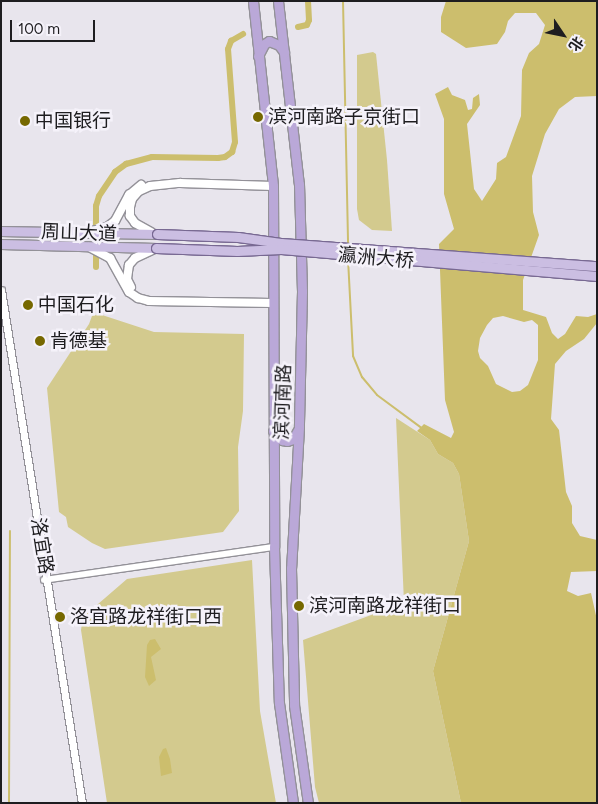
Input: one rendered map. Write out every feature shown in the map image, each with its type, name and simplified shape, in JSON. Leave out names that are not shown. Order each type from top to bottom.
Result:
[{"type":"highway","name":"滨河南路","points":[[253,1],[273,186],[274,547],[278,703],[294,803]]},
{"type":"highway","name":"滨河南路","points":[[278,1],[299,184],[302,291],[299,428],[291,568],[294,705],[308,803]]},
{"type":"highway","points":[[258,56],[264,44],[269,41],[279,45],[284,52]]},
{"type":"highway","points":[[273,431],[282,440],[287,441],[293,439],[299,428]]},
{"type":"main road","points":[[84,233],[106,227],[114,221],[129,195],[139,186],[153,181],[180,184]]},
{"type":"main road","points":[[157,234],[144,230],[130,216],[132,199],[139,191],[150,186],[180,184],[273,186]]},
{"type":"main road","name":"周山大道","points":[[1,231],[157,234]]},
{"type":"main road","name":"瀛洲大桥","points":[[157,234],[238,236],[281,243],[597,266]]},
{"type":"main road","name":"周山大道","points":[[1,244],[156,248]]},
{"type":"main road","points":[[85,245],[110,258],[129,292],[149,301],[272,303]]},
{"type":"main road","points":[[156,248],[135,258],[127,272],[127,280],[137,292],[165,300]]},
{"type":"main road","name":"瀛洲大桥","points":[[156,248],[237,251],[281,250],[597,276]]},
{"type":"street","name":"洛宜路","points":[[1,290],[82,803]]},
{"type":"street","name":"洛宜路","points":[[1,316],[46,580],[78,803]]},
{"type":"street","points":[[46,580],[274,547]]},
{"type":"shaded area","points":[[446,1],[597,1],[597,96],[575,97],[559,109],[545,134],[532,176],[533,212],[539,235],[523,280],[523,310],[546,317],[552,333],[558,339],[565,334],[576,316],[588,317],[597,314],[597,323],[584,339],[566,351],[555,364],[551,419],[559,430],[566,492],[572,506],[572,523],[580,536],[597,540],[597,571],[571,572],[567,591],[578,596],[591,593],[597,620],[597,803],[461,803],[433,671],[469,541],[459,474],[453,463],[438,454],[430,440],[417,431],[424,424],[451,438],[454,432],[445,400],[439,244],[454,229],[444,194],[444,119],[435,94],[448,87],[452,95],[465,100],[468,110],[472,109],[473,98],[479,94],[480,105],[467,124],[474,189],[482,201],[496,179],[497,163],[506,157],[521,116],[522,70],[529,53],[539,44],[545,25],[536,13],[515,13],[508,21],[505,32],[497,44],[466,48],[441,32],[441,17]],"holes":[[[503,316],[524,322],[532,320],[538,325],[538,360],[528,385],[520,391],[512,392],[496,384],[488,366],[480,358],[478,351],[480,338],[493,318]]]},
{"type":"shaded area","points":[[373,52],[376,54],[392,231],[372,230],[359,220],[357,209],[357,55]]},
{"type":"shaded area","points":[[99,314],[154,332],[244,334],[243,411],[238,447],[239,511],[223,532],[105,549],[68,527],[66,517],[59,512],[47,388],[89,324],[92,316]]},
{"type":"shaded area","points":[[396,418],[430,440],[438,454],[453,463],[459,474],[469,541],[433,671],[461,803],[319,803],[315,787],[303,640],[404,603]]},
{"type":"shaded area","points":[[252,560],[260,711],[276,803],[107,803],[81,630],[83,617],[127,579]]},
{"type":"shaded area","points":[[155,639],[161,649],[151,657],[156,680],[149,686],[145,677],[147,645],[150,640]]},
{"type":"shaded area","points":[[166,748],[172,773],[161,776],[159,757],[163,749]]},
{"type":"waterway","points":[[298,27],[307,25],[309,20],[308,1]]},
{"type":"waterway","points":[[343,1],[348,244]]},
{"type":"waterway","points":[[96,227],[96,206],[99,196],[115,172],[126,164],[152,157],[218,158],[225,157],[232,152],[235,142],[228,49],[231,41],[243,34]]},
{"type":"waterway","points":[[96,254],[96,267]]},
{"type":"waterway","points":[[348,259],[353,356],[362,377],[377,395],[423,429]]},
{"type":"waterway","points":[[9,803],[10,531]]},
{"type":"place","name":"滨河南路子京街口","points":[[258,117]]},
{"type":"place","name":"中国银行","points":[[25,121]]},
{"type":"place","name":"中国石化","points":[[28,305]]},
{"type":"place","name":"肯德基","points":[[40,341]]},
{"type":"place","name":"滨河南路龙祥街口","points":[[299,606]]},
{"type":"place","name":"洛宜路龙祥街口西","points":[[60,617]]}]
